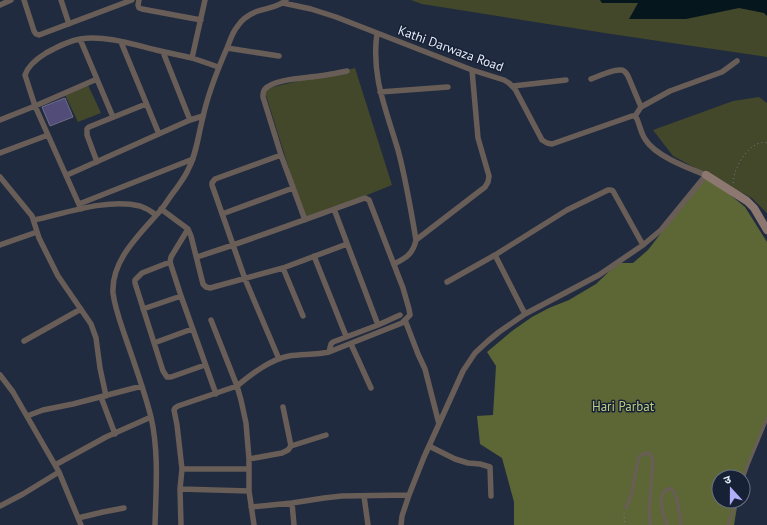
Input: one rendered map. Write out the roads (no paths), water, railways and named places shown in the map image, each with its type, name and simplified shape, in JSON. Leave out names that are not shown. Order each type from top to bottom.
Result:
[{"type":"street","points":[[0,5],[11,0]]},
{"type":"street","points":[[24,0],[34,31],[36,34],[40,35],[132,0]]},
{"type":"street","points":[[61,0],[70,24]]},
{"type":"street","points":[[139,0],[139,8],[142,9],[201,20]]},
{"type":"street","points":[[192,58],[205,0]]},
{"type":"street","points":[[155,525],[157,465],[155,440],[151,417],[142,386],[118,314],[113,282],[116,271],[128,248],[161,210],[187,173],[193,159],[203,116],[218,67],[236,27],[241,20],[258,11],[284,2]]},
{"type":"street","name":"Kathi Darwaza Road","points":[[284,2],[336,16],[472,70],[504,80],[513,86],[542,140],[546,143],[552,144],[635,116]]},
{"type":"street","points":[[376,33],[375,59],[377,79],[406,185],[416,240],[414,248],[409,255],[403,260],[394,264]]},
{"type":"street","points":[[80,207],[35,106],[25,74],[26,70],[43,55],[68,42],[80,39],[96,38],[192,58],[218,67]]},
{"type":"street","points":[[80,39],[113,117]]},
{"type":"street","points":[[121,42],[159,134]]},
{"type":"street","points":[[227,48],[279,56]]},
{"type":"street","points":[[163,52],[190,120]]},
{"type":"street","points":[[737,61],[722,72],[670,91],[640,107],[635,116],[645,140],[649,145],[667,158],[706,175],[747,201],[754,208],[767,230]]},
{"type":"street","points":[[416,240],[485,187],[488,182],[489,176],[478,138],[472,70]]},
{"type":"street","points":[[591,79],[622,70],[628,76],[640,107]]},
{"type":"street","points":[[305,220],[281,155],[263,97],[264,89],[270,85],[282,82],[347,71]]},
{"type":"street","points":[[0,120],[97,79]]},
{"type":"street","points":[[513,86],[566,80]]},
{"type":"street","points":[[380,92],[448,87]]},
{"type":"street","points":[[97,162],[87,135],[87,129],[146,104]]},
{"type":"street","points":[[67,175],[190,120],[203,116]]},
{"type":"street","points":[[0,153],[48,135]]},
{"type":"street","points":[[279,359],[245,279],[212,185],[213,181],[281,155]]},
{"type":"street","points":[[34,220],[80,207],[193,159]]},
{"type":"street","points":[[401,525],[402,516],[409,495],[429,446],[463,370],[475,353],[499,332],[525,314],[599,275],[643,245],[661,230],[706,175]]},
{"type":"street","points":[[0,177],[30,212],[37,232],[58,276],[92,324],[95,332],[104,397],[115,434]]},
{"type":"street","points":[[222,214],[293,188]]},
{"type":"street","points":[[447,282],[495,255],[568,210],[608,190],[613,191],[643,245]]},
{"type":"street","points":[[181,525],[180,489],[182,469],[174,410],[175,408],[237,386],[268,364],[279,359],[289,356],[329,352],[402,324],[410,315],[410,309],[394,264],[368,198],[233,246],[197,257]]},
{"type":"street","points":[[80,207],[119,204],[141,207],[156,215]]},
{"type":"street","points":[[334,209],[378,325]]},
{"type":"street","points":[[161,210],[188,229],[197,257],[203,284],[210,288],[283,268],[347,244]]},
{"type":"street","points":[[188,229],[170,257],[170,262],[192,329],[216,394]]},
{"type":"street","points":[[0,245],[37,232]]},
{"type":"street","points":[[495,255],[525,314]]},
{"type":"street","points":[[314,256],[346,336]]},
{"type":"street","points":[[170,262],[142,273],[137,276],[134,283],[163,371],[167,377],[170,377],[205,365]]},
{"type":"street","points":[[283,268],[303,316]]},
{"type":"street","points":[[143,309],[181,296]]},
{"type":"street","points":[[24,341],[81,309]]},
{"type":"street","points":[[329,352],[331,343],[400,315]]},
{"type":"street","points":[[211,320],[237,386],[246,423],[249,459],[249,491],[254,525]]},
{"type":"street","points":[[406,320],[425,369],[439,424]]},
{"type":"street","points":[[154,343],[192,329]]},
{"type":"street","points":[[351,344],[371,388]]},
{"type":"street","points":[[0,375],[13,392],[59,472],[81,525]]},
{"type":"street","points":[[27,416],[43,410],[104,397],[142,386]]},
{"type":"street","points":[[283,407],[291,446]]},
{"type":"street","points":[[55,465],[151,417]]},
{"type":"street","points":[[249,459],[282,453],[288,450],[291,446],[326,435]]},
{"type":"street","points":[[429,446],[455,459],[490,467],[491,496]]},
{"type":"street","points":[[182,469],[249,469]]},
{"type":"street","points":[[0,506],[59,472]]},
{"type":"street","points":[[180,489],[249,491]]},
{"type":"street","points":[[251,507],[342,496],[409,495]]},
{"type":"street","points":[[364,496],[368,525]]},
{"type":"street","points":[[292,503],[294,525]]},
{"type":"street","points":[[78,518],[124,508]]},
{"type":"lane","points":[[747,469],[767,419]]},
{"type":"lane","points":[[626,508],[631,496],[640,457],[649,453],[653,461],[649,509],[650,525]]},
{"type":"lane","points":[[667,525],[661,504],[661,498],[662,493],[670,488],[674,491],[676,496],[681,525]]},
{"type":"lane","points":[[728,525],[733,509]]},
{"type":"park label","name":"Hari Parbat","points":[[623,406]]}]
